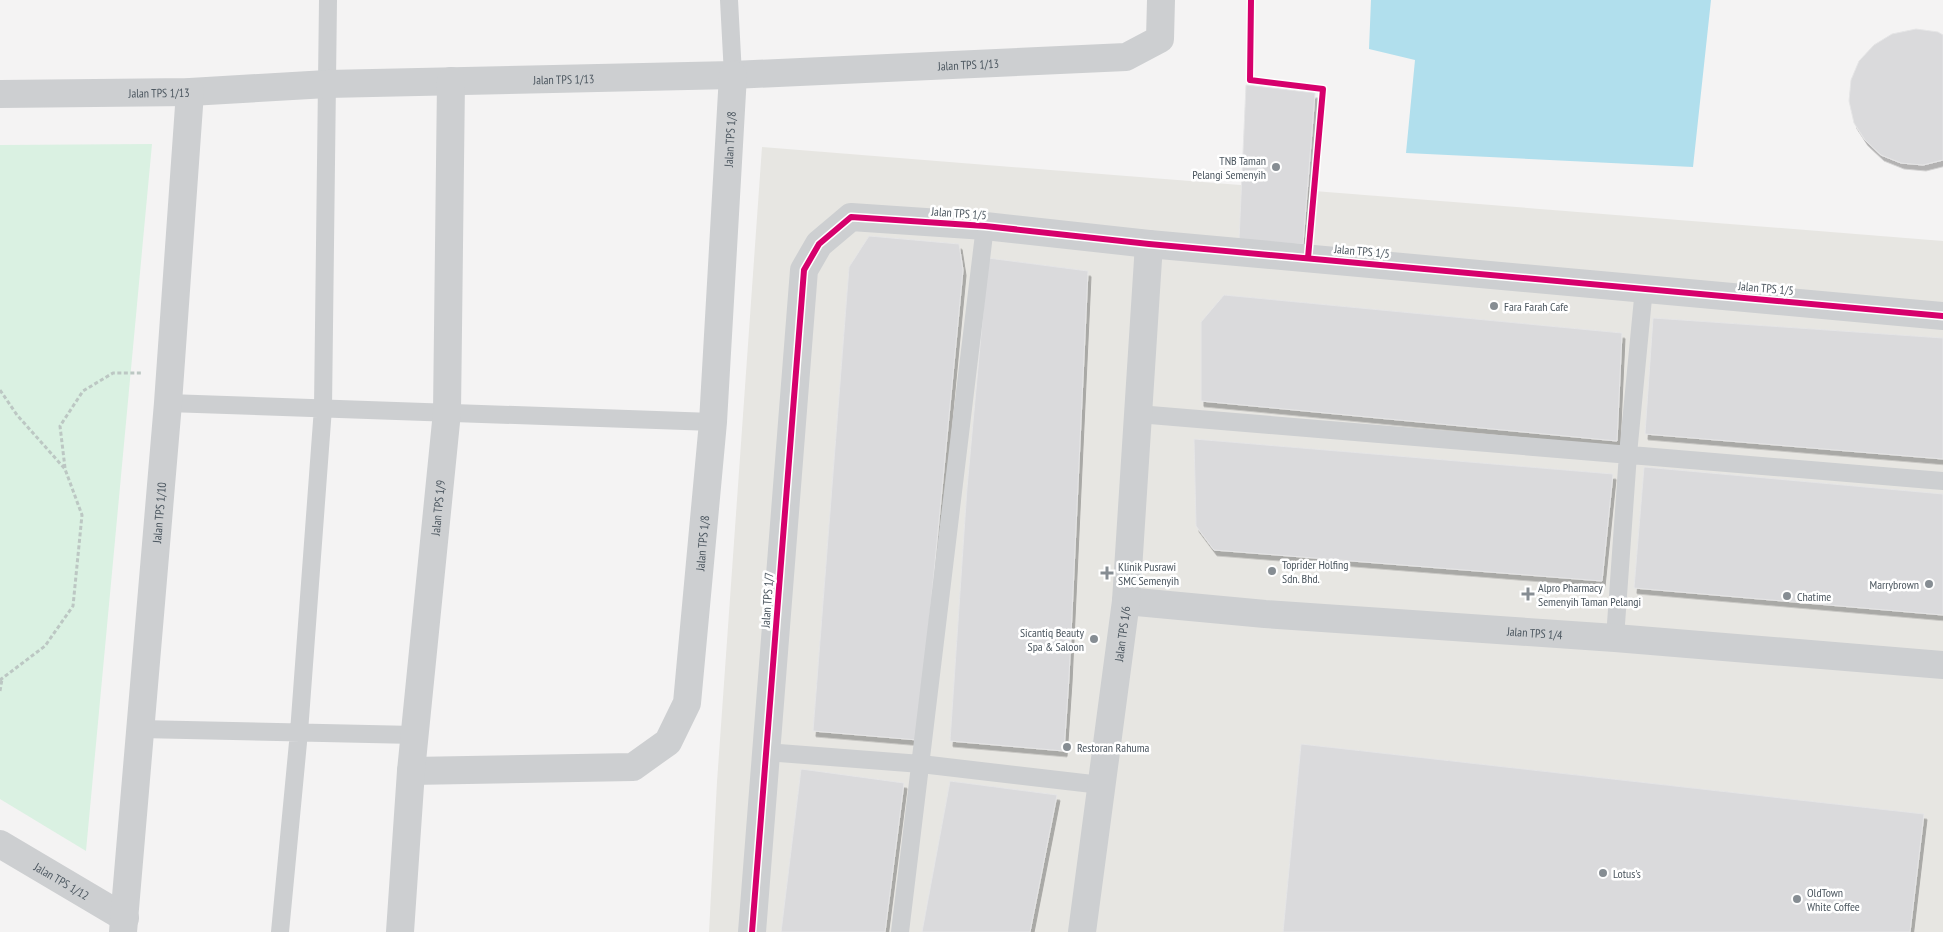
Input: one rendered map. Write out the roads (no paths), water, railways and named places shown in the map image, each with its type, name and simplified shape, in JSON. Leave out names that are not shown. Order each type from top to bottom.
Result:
[{"type":"street","name":"Jalan TPS 1/13","points":[[0,94],[190,92],[327,84],[733,75],[1126,57],[1160,39],[1161,0]]},
{"type":"street","name":"Jalan TPS 1/8","points":[[411,771],[633,767],[668,742],[687,703],[713,422],[733,75]]},
{"type":"street","name":"Jalan TPS 1/9","points":[[400,932],[411,771],[447,412],[451,81]]},
{"type":"street","name":"Jalan TPS 1/10","points":[[124,925],[168,403],[190,92]]},
{"type":"street","name":"Jalan TPS 1/5","points":[[804,270],[820,244],[851,217],[985,226],[1149,244],[1943,316]]},
{"type":"street","name":"Jalan TPS 1/6","points":[[1082,932],[1126,601],[1149,244]]},
{"type":"street","name":"Jalan TPS 1/7","points":[[752,932],[804,270]]},
{"type":"street","name":"Jalan TPS 1/4","points":[[1126,601],[1265,614],[1615,638],[1943,665]]},
{"type":"street","name":"Jalan TPS 1/12","points":[[0,844],[124,925]]},
{"type":"lane","points":[[280,932],[299,732],[323,408],[328,0]]},
{"type":"lane","points":[[729,0],[733,75]]},
{"type":"lane","points":[[900,932],[985,226]]},
{"type":"lane","points":[[1615,638],[1628,454],[1644,288]]},
{"type":"lane","points":[[168,403],[713,422]]},
{"type":"lane","points":[[1138,414],[1943,481]]},
{"type":"lane","points":[[140,730],[415,735]]},
{"type":"lane","points":[[766,752],[921,764],[1101,785]]},
{"type":"water","points":[[1371,0],[1711,0],[1693,167],[1406,153],[1415,60],[1369,49]]},
{"type":"place","name":"TNB Taman Pelangi Semenyih","points":[[1276,167]]},
{"type":"place","name":"Fara Farah Cafe","points":[[1494,306]]},
{"type":"place","name":"Toprider Holfing Sdn. Bhd.","points":[[1272,571]]},
{"type":"place","name":"Klinik Pusrawi SMC Semenyih","points":[[1107,573]]},
{"type":"place","name":"Marrybrown","points":[[1929,584]]},
{"type":"place","name":"Alpro Pharmacy Semenyih Taman Pelangi","points":[[1528,594]]},
{"type":"place","name":"Chatime","points":[[1787,596]]},
{"type":"place","name":"Sicantiq Beauty Spa & Saloon","points":[[1094,639]]},
{"type":"place","name":"Restoran Rahuma","points":[[1067,747]]},
{"type":"place","name":"Lotus's","points":[[1603,873]]},
{"type":"place","name":"OldTown White Coffee","points":[[1797,899]]}]
